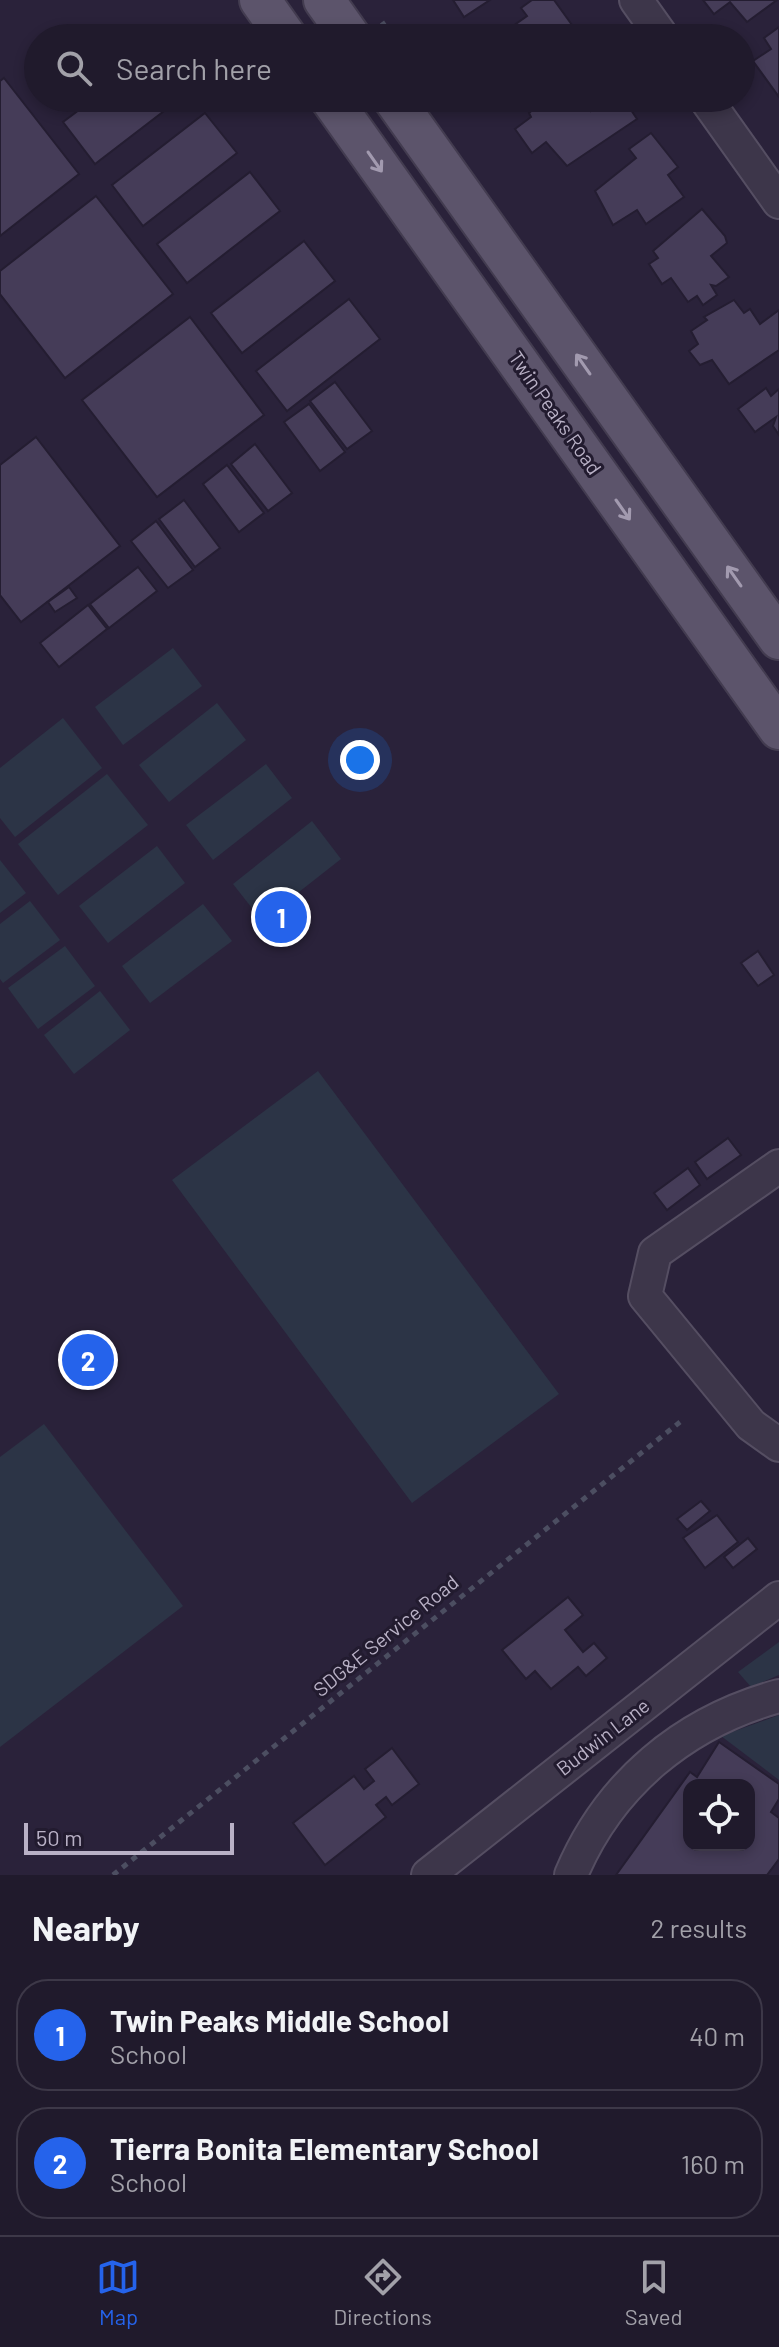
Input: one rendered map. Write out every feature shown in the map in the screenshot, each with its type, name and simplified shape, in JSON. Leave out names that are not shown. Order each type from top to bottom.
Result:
[{"type":"main road","points":[[260,0],[277,24]]},
{"type":"main road","points":[[324,0],[341,24]]},
{"type":"main road","name":"Twin Peaks Road","points":[[340,112],[779,729]]},
{"type":"main road","points":[[403,112],[779,639]]},
{"type":"street","points":[[636,0],[653,24]]},
{"type":"street","points":[[715,112],[779,202]]},
{"type":"street","points":[[779,1166],[655,1253],[645,1296],[751,1425],[779,1445]]},
{"type":"street","name":"Budwin Lane","points":[[428,1875],[779,1598]]},
{"type":"street","points":[[571,1875],[596,1824],[643,1769],[673,1744],[716,1720],[779,1696]]},
{"type":"path","name":"SDG&E Service Road","points":[[113,1875],[680,1422]]},
{"type":"shaded area","points":[[173,648],[202,686],[123,745],[95,707]]},
{"type":"shaded area","points":[[217,703],[246,740],[169,802],[139,765]]},
{"type":"shaded area","points":[[63,718],[102,768],[15,837],[0,818],[0,768]]},
{"type":"shaded area","points":[[266,764],[292,798],[213,860],[186,825]]},
{"type":"shaded area","points":[[107,774],[148,825],[58,895],[18,844]]},
{"type":"shaded area","points":[[312,821],[341,859],[262,921],[233,884]]},
{"type":"shaded area","points":[[157,846],[185,883],[108,943],[79,906]]},
{"type":"shaded area","points":[[0,860],[26,893],[0,913]]},
{"type":"shaded area","points":[[30,901],[60,940],[3,983],[0,979],[0,924]]},
{"type":"shaded area","points":[[203,904],[232,941],[150,1003],[122,966]]},
{"type":"shaded area","points":[[65,946],[95,986],[38,1029],[8,988]]},
{"type":"shaded area","points":[[100,991],[130,1030],[74,1074],[44,1035]]},
{"type":"shaded area","points":[[318,1071],[559,1394],[412,1503],[172,1180]]},
{"type":"shaded area","points":[[44,1424],[183,1606],[0,1747],[0,1457]]},
{"type":"shaded area","points":[[779,1642],[779,1675],[751,1687],[738,1672]]},
{"type":"shaded area","points":[[779,1715],[779,1780],[721,1736]]},
{"type":"building","points":[[453,0],[490,0],[464,17]]},
{"type":"building","points":[[532,0],[554,0],[571,24],[516,24],[527,16],[521,8]]},
{"type":"building","points":[[703,0],[777,0],[747,22],[730,2],[714,14]]},
{"type":"building","points":[[779,27],[779,97],[755,64],[755,60],[771,49],[764,38]]},
{"type":"building","points":[[4,78],[24,104],[24,112],[31,112],[79,174],[0,236],[0,81]]},
{"type":"building","points":[[76,112],[163,112],[95,164],[63,122]]},
{"type":"building","points":[[632,112],[637,119],[567,166],[546,142],[532,153],[515,129],[531,117],[529,113]]},
{"type":"building","points":[[205,113],[237,153],[143,226],[112,185]]},
{"type":"building","points":[[651,133],[678,167],[668,175],[684,197],[646,224],[637,210],[613,225],[595,191],[636,158],[629,149]]},
{"type":"building","points":[[250,172],[280,211],[187,283],[157,244]]},
{"type":"building","points":[[96,196],[173,294],[65,378],[0,294],[0,271]]},
{"type":"building","points":[[702,209],[725,236],[727,243],[711,256],[729,277],[716,286],[711,285],[717,295],[703,305],[697,296],[688,302],[671,278],[662,284],[649,264],[658,258],[653,251]]},
{"type":"building","points":[[304,241],[335,281],[242,353],[211,313]]},
{"type":"building","points":[[349,299],[380,339],[287,411],[256,371]]},
{"type":"building","points":[[734,300],[744,313],[750,309],[760,324],[779,310],[779,350],[729,384],[712,360],[700,365],[689,351],[698,344],[691,331],[707,320],[704,317]]},
{"type":"building","points":[[190,317],[264,415],[157,497],[82,400]]},
{"type":"building","points":[[335,382],[372,431],[347,449],[310,401]]},
{"type":"building","points":[[766,388],[771,396],[779,389],[779,435],[773,426],[776,417],[755,432],[738,409]]},
{"type":"building","points":[[309,404],[345,452],[320,471],[284,422]]},
{"type":"building","points":[[36,437],[120,546],[21,622],[0,595],[0,465]]},
{"type":"building","points":[[255,444],[292,493],[268,511],[231,464]]},
{"type":"building","points":[[227,465],[264,513],[239,532],[203,484]]},
{"type":"building","points":[[184,500],[220,548],[195,567],[159,519]]},
{"type":"building","points":[[156,521],[193,570],[168,588],[131,541]]},
{"type":"building","points":[[138,567],[157,591],[109,628],[90,604]]},
{"type":"building","points":[[69,587],[77,598],[55,612],[48,602]]},
{"type":"building","points":[[88,605],[107,629],[59,667],[40,643]]},
{"type":"building","points":[[758,951],[774,975],[758,986],[741,963]]},
{"type":"building","points":[[728,1138],[741,1155],[707,1179],[695,1162]]},
{"type":"building","points":[[688,1168],[700,1185],[667,1210],[654,1193]]},
{"type":"building","points":[[701,1501],[710,1511],[687,1530],[677,1519]]},
{"type":"building","points":[[717,1515],[738,1542],[705,1568],[683,1538]]},
{"type":"building","points":[[748,1538],[757,1549],[733,1568],[724,1557]]},
{"type":"building","points":[[568,1597],[583,1615],[565,1630],[583,1652],[594,1643],[607,1658],[586,1676],[578,1667],[551,1689],[535,1671],[526,1679],[502,1650]]},
{"type":"building","points":[[719,1742],[779,1784],[779,1799],[771,1812],[779,1818],[779,1859],[767,1875],[616,1875],[683,1782],[683,1851],[755,1851],[755,1779],[685,1779],[690,1772],[697,1777]]},
{"type":"building","points":[[392,1748],[419,1784],[392,1805],[386,1797],[376,1805],[386,1817],[325,1865],[293,1823],[354,1776],[364,1789],[374,1781],[365,1769]]},
{"type":"place","name":"Twin Peaks Middle School","points":[[281,917]]},
{"type":"place","name":"Tierra Bonita Elementary School","points":[[88,1360]]}]
